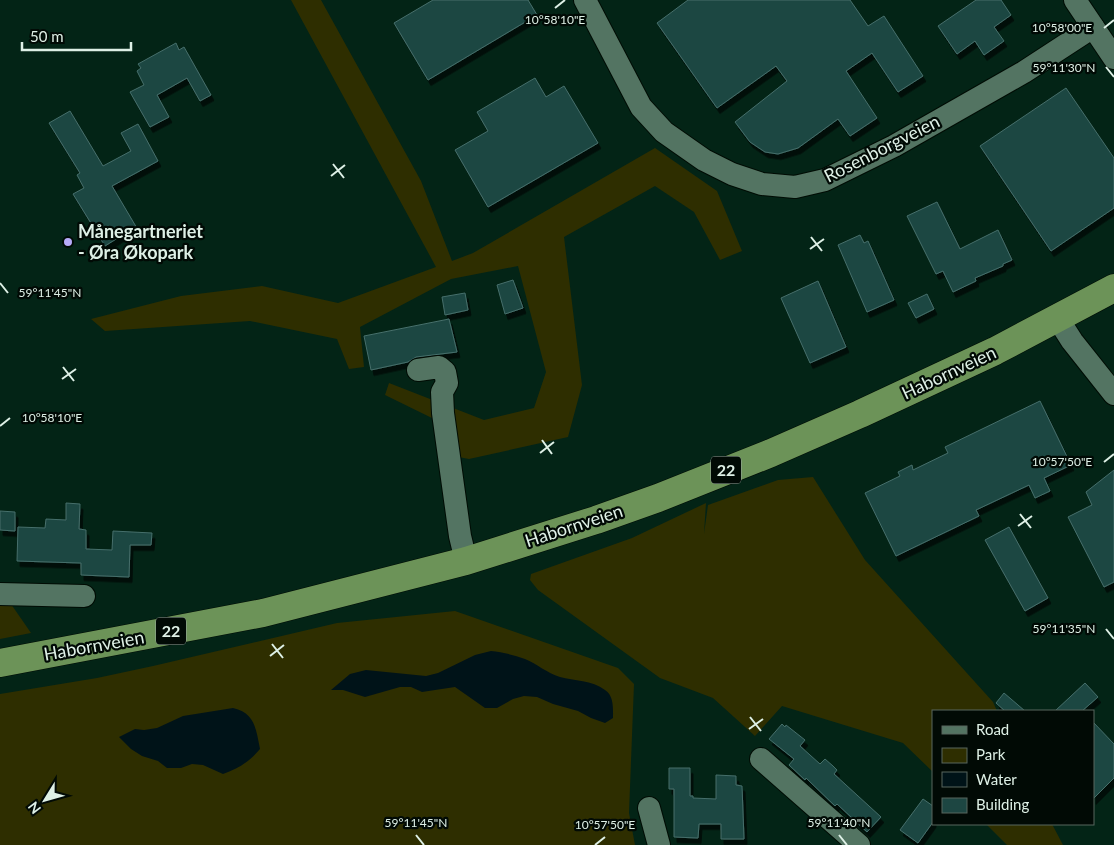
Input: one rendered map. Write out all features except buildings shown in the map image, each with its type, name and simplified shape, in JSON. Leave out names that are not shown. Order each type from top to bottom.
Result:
[{"type":"highway","name":"Habornveien","points":[[0,663],[263,613],[466,561],[640,504],[771,453],[941,377],[1058,319],[1114,288]]},
{"type":"street","name":"Rosenborgveien","points":[[586,0],[642,107],[664,132],[704,160],[732,174],[762,184],[796,187],[825,180],[894,146],[1024,72],[1093,27]]},
{"type":"street","points":[[1075,0],[1114,58]]},
{"type":"street","points":[[1058,319],[1114,394]]},
{"type":"street","points":[[418,370],[439,367],[445,372],[447,383],[442,392],[443,413],[460,536],[466,561]]},
{"type":"street","points":[[0,594],[84,596]]},
{"type":"street","points":[[761,759],[859,845]]},
{"type":"street","points":[[649,808],[659,845]]},
{"type":"green space","points":[[291,0],[321,0],[421,181],[452,261],[473,253],[655,148],[717,191],[742,251],[720,260],[694,212],[655,186],[564,237],[582,385],[568,437],[469,459],[443,454],[436,420],[385,395],[389,383],[484,420],[534,408],[546,372],[518,266],[451,279],[360,327],[364,367],[349,369],[337,339],[250,321],[105,331],[91,319],[181,296],[262,286],[338,303],[436,267]]},
{"type":"green space","points":[[813,477],[865,560],[993,702],[997,710],[932,710],[932,771],[903,743],[782,706],[755,736],[713,698],[660,678],[538,590],[530,580],[531,574],[632,538],[706,503],[704,534],[708,505],[778,480]]},
{"type":"green space","points":[[0,603],[11,604],[31,633],[0,639]]},
{"type":"green space","points":[[455,611],[618,668],[634,684],[629,813],[635,845],[0,845],[0,694],[97,678],[337,623]]},
{"type":"green space","points":[[987,825],[1053,825],[1063,845],[1007,845]]},
{"type":"water","points":[[491,651],[525,659],[560,677],[600,687],[610,696],[613,706],[613,718],[605,723],[578,711],[537,697],[524,696],[513,699],[497,708],[485,708],[455,687],[422,692],[411,687],[400,687],[365,697],[343,690],[331,690],[350,674],[366,670],[426,676],[438,673],[475,655]]},
{"type":"water","points":[[233,708],[240,710],[250,718],[256,729],[260,749],[243,764],[223,774],[203,765],[192,764],[181,768],[167,768],[158,761],[142,756],[131,749],[119,737],[135,729],[157,728],[183,716]]},
{"type":"place","name":"Månegartneriet - Øra Økopark","points":[[68,242]]}]
